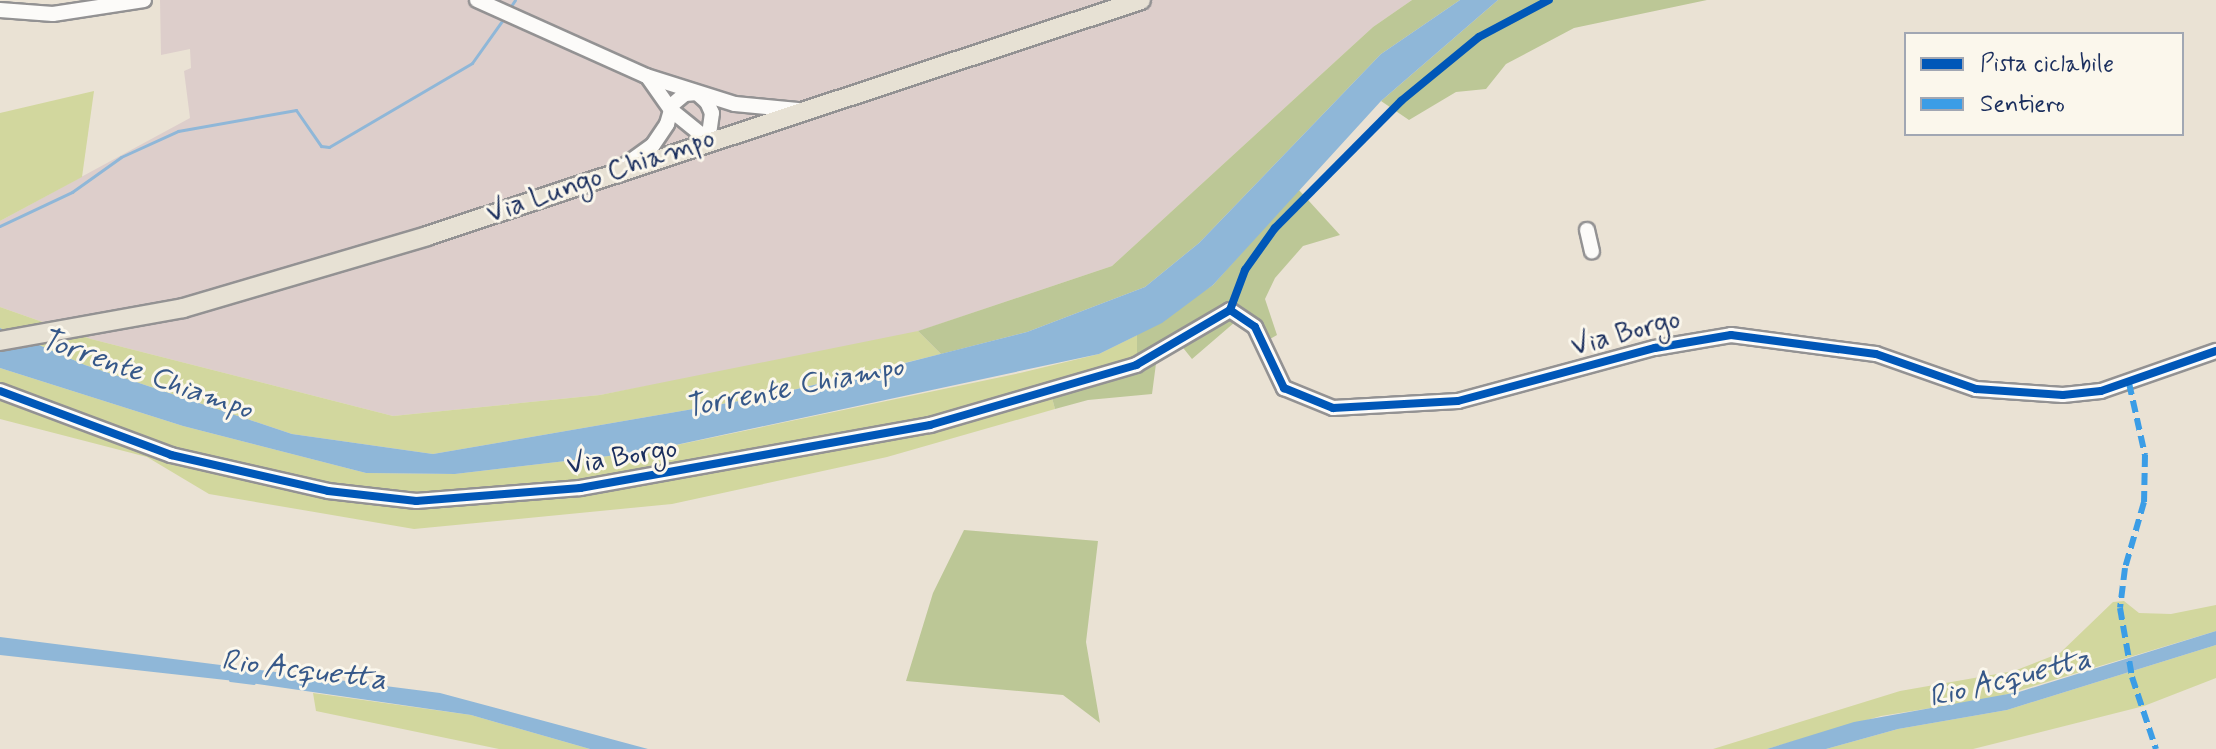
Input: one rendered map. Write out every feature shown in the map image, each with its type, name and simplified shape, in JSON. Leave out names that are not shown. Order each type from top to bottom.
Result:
[{"type":"main road","name":"Via Lungo Chiampo","points":[[0,341],[183,308],[427,236],[798,110],[1141,0]]},
{"type":"street","points":[[0,10],[53,14],[144,0]]},
{"type":"street","points":[[477,0],[646,76],[735,104],[798,110]]},
{"type":"street","points":[[646,76],[671,110],[708,140]]},
{"type":"street","points":[[617,171],[653,145],[671,110],[685,94],[697,93]]},
{"type":"street","points":[[697,93],[712,113],[708,140]]},
{"type":"street","points":[[1587,230],[1592,251]]},
{"type":"street","name":"Via Borgo","points":[[0,391],[113,437],[272,480],[376,499],[494,497],[735,463],[930,425],[1121,371],[1171,348],[1219,314],[1240,312],[1255,327],[1280,383],[1306,401],[1333,408],[1429,406],[1655,348],[1731,335],[1876,354],[1976,389],[2086,394],[2129,383],[2216,351]]},
{"type":"shaded area","points":[[160,0],[1412,0],[1373,27],[1112,266],[892,340],[600,395],[393,416],[91,339],[0,307],[0,221],[190,118],[184,71],[191,68],[190,49],[161,55]]},
{"type":"green space","points":[[1412,0],[1460,0],[1381,54],[1199,243],[1145,287],[1027,332],[941,354],[918,331],[1112,266],[1373,27]]},
{"type":"green space","points":[[1498,0],[1707,0],[1574,28],[1506,64],[1486,89],[1456,92],[1409,120],[1381,101]]},
{"type":"green space","points":[[94,91],[82,177],[0,221],[0,113]]},
{"type":"green space","points":[[1298,189],[1340,235],[1303,246],[1275,278],[1265,299],[1277,335],[1263,343],[1258,329],[1235,322],[1192,359],[1180,344],[1157,356],[1152,394],[1088,400],[1055,409],[1049,387],[1137,359],[1137,335],[1213,285]]},
{"type":"green space","points":[[0,307],[91,339],[393,416],[600,395],[918,331],[941,354],[768,396],[433,454],[292,434],[85,365],[0,328]]},
{"type":"green space","points":[[1137,335],[1138,359],[1049,387],[1055,409],[887,457],[672,504],[414,529],[209,494],[147,457],[0,419],[0,368],[183,426],[366,473],[455,474],[643,452],[1020,373],[1099,354]]},
{"type":"green space","points":[[964,530],[1098,541],[1086,642],[1100,723],[1063,695],[906,681],[933,593]]},
{"type":"green space","points":[[2124,601],[2139,613],[2171,614],[2216,605],[2216,631],[1994,698],[1881,716],[1767,749],[1713,749],[1900,691],[2014,671],[2060,653],[2113,602]]},
{"type":"green space","points":[[2216,645],[2216,678],[2144,706],[1973,749],[1826,749],[1898,729],[2007,710]]},
{"type":"green space","points":[[313,693],[471,715],[590,749],[499,749],[316,711]]},
{"type":"water","points":[[1460,0],[1498,0],[1381,101],[1213,285],[1162,323],[1099,354],[643,452],[455,474],[366,473],[183,426],[0,368],[0,328],[85,365],[292,434],[433,454],[768,396],[909,362],[1027,332],[1145,287],[1199,243],[1381,54]]},
{"type":"water","points":[[2216,631],[2216,645],[2007,710],[1898,729],[1826,749],[1767,749],[1854,722],[2019,692]]},
{"type":"water","points":[[0,637],[440,693],[648,749],[590,749],[471,715],[244,682],[0,655]]},
{"type":"waterway","points":[[511,6],[515,0]]},
{"type":"waterway","points":[[0,226],[72,192],[121,157],[178,131],[296,110],[321,146],[329,147],[472,63],[502,21]]},
{"type":"waterway","name":"Rio Acquetta","points":[[230,680],[254,683]]},
{"type":"marked path","points":[[2129,383],[2145,455],[2144,502],[2125,568],[2120,608],[2132,677],[2156,749]]},
{"type":"cycle path","points":[[1230,310],[1245,270],[1275,228],[1401,101],[1479,37],[1549,0]]},
{"type":"cycle path","points":[[0,391],[171,455],[328,491],[416,501],[580,488],[930,425],[1136,365],[1230,310],[1255,327],[1284,388],[1333,408],[1458,401],[1655,348],[1731,335],[1876,354],[1976,389],[2063,395],[2101,391],[2216,351]]},
{"type":"water label","name":"Torrente Chiampo","points":[[146,375]]},
{"type":"water label","name":"Torrente Chiampo","points":[[794,388]]}]
